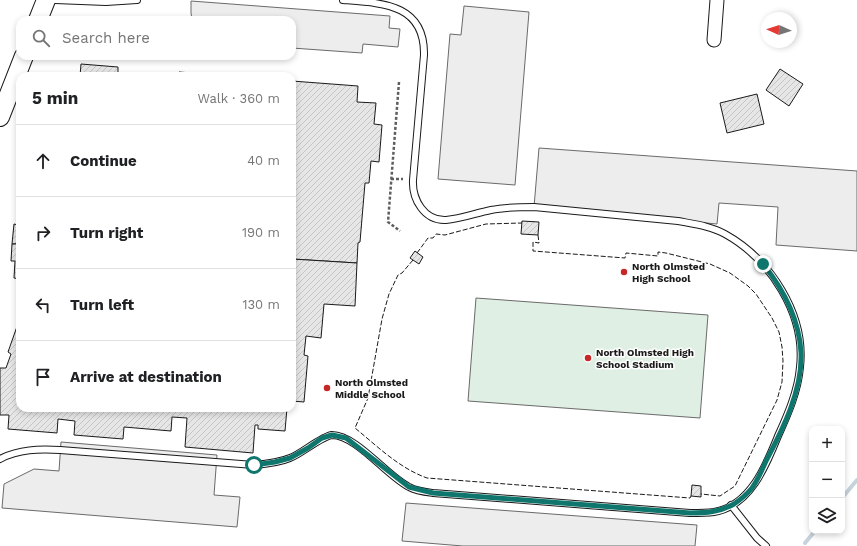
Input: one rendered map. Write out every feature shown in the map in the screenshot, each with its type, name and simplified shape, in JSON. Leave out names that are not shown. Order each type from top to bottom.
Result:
[{"type":"street","points":[[40,16],[46,0]]},
{"type":"street","points":[[714,40],[717,0]]},
{"type":"street","points":[[18,72],[22,60]]},
{"type":"street","points":[[0,117],[16,76]]},
{"type":"lane","points":[[55,0],[106,2],[137,0]]},
{"type":"lane","points":[[0,459],[12,453],[53,450],[254,465],[266,464],[290,458],[322,438],[332,435],[346,438],[409,487],[426,492],[690,513],[716,512],[731,505],[745,495],[752,487],[760,475],[773,448],[788,412],[801,366],[799,338],[792,311],[773,276],[763,264],[744,246],[724,233],[678,221],[530,207],[492,210],[448,220],[433,218],[424,212],[420,207],[414,192],[413,180],[424,55],[423,42],[418,26],[412,17],[405,12],[387,5],[343,0]]},
{"type":"lane","points":[[731,505],[757,538],[766,546]]},
{"type":"path","points":[[399,82],[388,222],[400,231]]},
{"type":"path","points":[[391,179],[402,179]]},
{"type":"green space","name":"North Olmsted High School Stadium","points":[[476,298],[708,315],[700,418],[468,401]]},
{"type":"shaded area","points":[[191,1],[390,16],[389,28],[400,29],[398,47],[363,44],[362,53],[296,48],[296,16],[191,16]]},
{"type":"shaded area","points":[[464,6],[529,12],[515,185],[438,179],[450,34],[461,35]]},
{"type":"shaded area","points":[[539,148],[857,171],[857,251],[776,245],[778,207],[719,203],[717,224],[534,207]]},
{"type":"shaded area","points":[[61,442],[217,455],[214,495],[240,497],[237,527],[2,508],[4,484],[34,469],[59,471]]},
{"type":"shaded area","points":[[406,503],[697,525],[695,546],[463,546],[402,541]]},
{"type":"building","points":[[81,64],[118,67],[118,72],[80,72]]},
{"type":"building","points":[[780,69],[803,84],[789,106],[766,90]]},
{"type":"building","points":[[296,81],[358,86],[357,102],[376,103],[374,124],[382,125],[379,162],[371,161],[369,183],[365,183],[357,263],[296,259]]},
{"type":"building","points":[[757,94],[764,124],[727,133],[720,103]]},
{"type":"building","points":[[522,221],[539,222],[538,235],[521,234]]},
{"type":"building","points":[[14,224],[16,224],[16,244],[12,244]]},
{"type":"building","points":[[12,244],[16,244],[16,278],[14,278],[15,261],[11,261]]},
{"type":"building","points":[[415,251],[423,257],[419,264],[410,258]]},
{"type":"building","name":"North Olmsted Middle School","points":[[296,259],[357,263],[355,306],[324,304],[321,338],[306,336],[304,355],[308,356],[304,402],[296,401]]},
{"type":"building","points":[[16,329],[16,412],[287,412],[285,431],[258,429],[258,425],[255,425],[253,453],[185,447],[187,418],[172,417],[171,431],[124,427],[123,439],[74,435],[75,421],[58,419],[57,433],[8,429],[9,415],[0,415],[0,368],[6,368],[11,354],[8,352]]},
{"type":"building","points":[[692,485],[701,486],[701,497],[691,496]]},
{"type":"waterway","points":[[845,494],[857,480]]},
{"type":"waterway","points":[[805,543],[812,534]]},
{"type":"fence","points":[[417,253],[428,238],[433,238],[436,234],[445,235],[486,224],[522,223]]},
{"type":"fence","points":[[538,235],[539,243],[533,242],[533,251],[625,258],[626,253],[658,256],[658,252],[710,264],[730,273],[748,286],[756,294],[772,318],[779,332],[783,361],[782,382],[777,400],[735,486],[720,496],[701,494]]},
{"type":"fence","points":[[413,260],[402,273],[398,275],[389,294],[382,319],[368,398],[355,428],[398,463],[427,478],[690,498],[691,496]]},
{"type":"place","name":"North Olmsted High School","points":[[624,272]]},
{"type":"place","name":"North Olmsted High School Stadium","points":[[588,358]]},
{"type":"place","name":"North Olmsted Middle School","points":[[327,388]]},
{"type":"route","points":[[254,465],[266,464],[290,458],[315,444],[322,438],[332,435],[346,438],[409,487],[433,493],[690,513],[716,512],[734,504],[745,495],[760,475],[788,412],[794,396],[801,366],[799,338],[792,311],[773,276],[763,264]]}]
